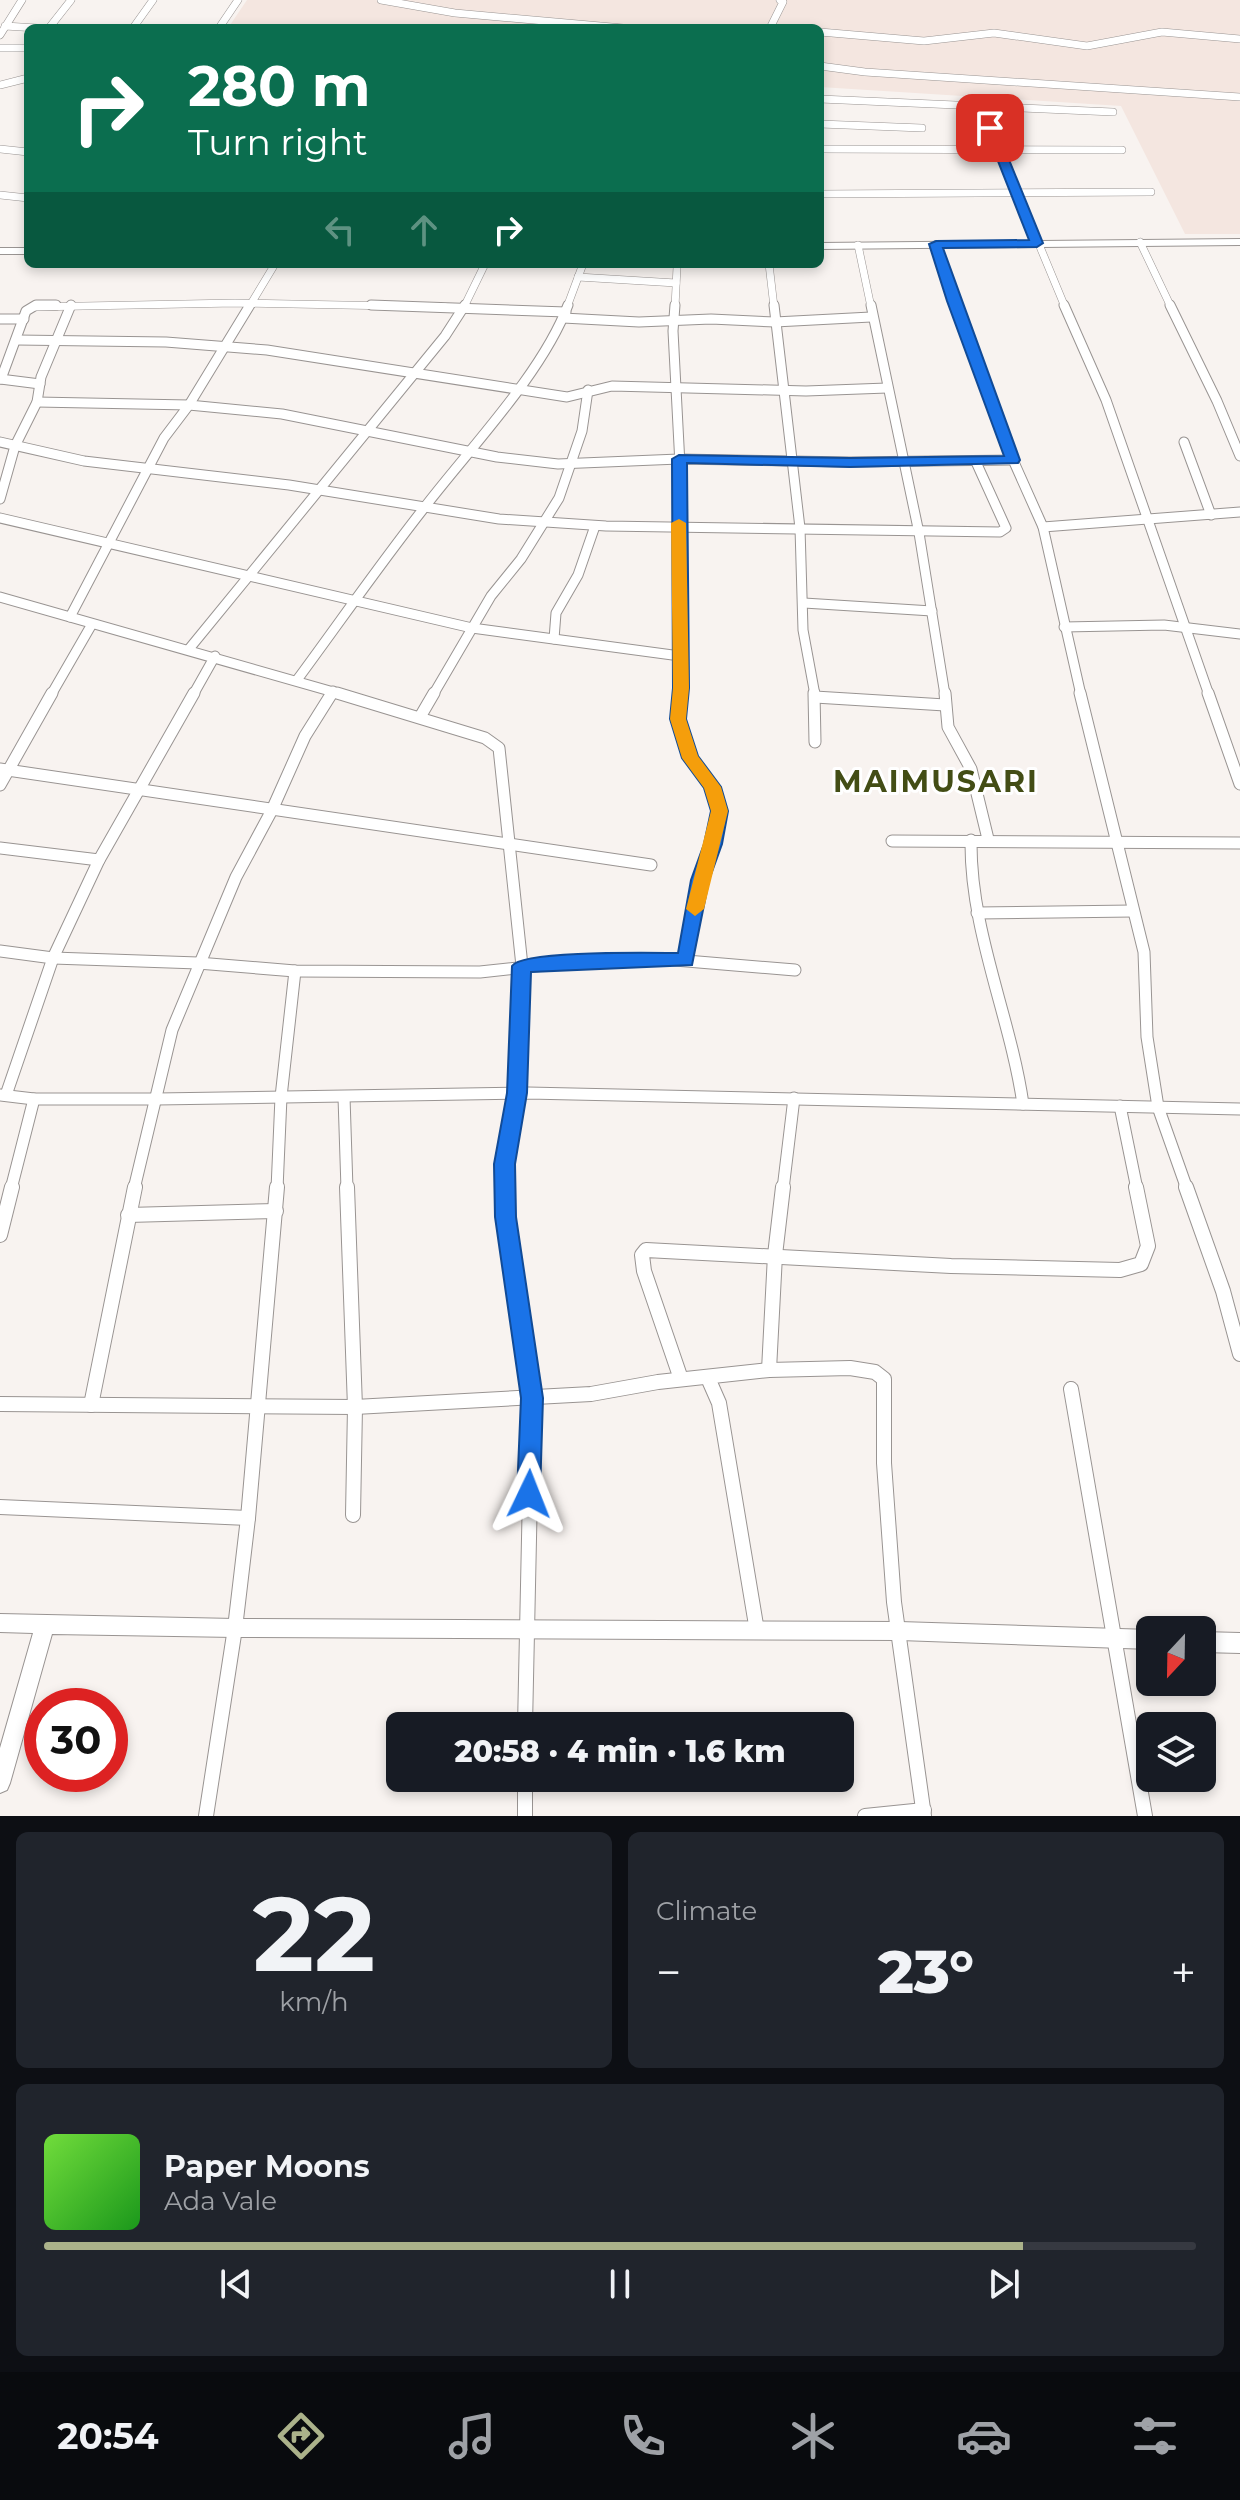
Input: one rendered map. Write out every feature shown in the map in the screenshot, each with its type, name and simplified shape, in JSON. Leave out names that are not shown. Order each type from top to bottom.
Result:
[{"type":"main road","points":[[824,246],[1240,242]]},
{"type":"main road","points":[[0,251],[24,251]]},
{"type":"street","points":[[0,35],[22,0]]},
{"type":"street","points":[[52,24],[71,0]]},
{"type":"street","points":[[136,24],[153,0]]},
{"type":"street","points":[[222,24],[238,0]]},
{"type":"street","points":[[381,0],[455,13],[578,24]]},
{"type":"street","points":[[773,24],[781,11],[783,2],[780,0]]},
{"type":"street","points":[[5,26],[24,27]]},
{"type":"street","points":[[824,32],[924,41],[994,33],[1087,46],[1162,32],[1238,39],[1240,30]]},
{"type":"street","points":[[0,48],[24,48]]},
{"type":"street","points":[[824,66],[1240,97]]},
{"type":"street","points":[[0,85],[24,79]]},
{"type":"street","points":[[824,99],[1113,112]]},
{"type":"street","points":[[982,107],[1106,400],[1240,784]]},
{"type":"street","points":[[824,124],[922,128]]},
{"type":"street","points":[[0,149],[24,152]]},
{"type":"street","points":[[824,149],[1122,150]]},
{"type":"street","points":[[824,194],[1151,192]]},
{"type":"street","points":[[0,195],[24,198]]},
{"type":"street","points":[[1140,242],[1170,309],[1196,352],[1221,405],[1240,456]]},
{"type":"street","points":[[936,244],[960,319],[1013,460],[1043,527],[1064,627],[1144,952],[1147,1037],[1158,1107],[1223,1291],[1240,1354]]},
{"type":"street","points":[[858,245],[919,533],[948,727],[971,769],[988,839]]},
{"type":"street","points":[[70,617],[164,438],[189,405],[273,268]]},
{"type":"street","points":[[189,649],[445,336],[483,268]]},
{"type":"street","points":[[297,680],[423,509],[518,390],[564,315],[581,268]]},
{"type":"street","points":[[677,268],[674,320],[679,459],[678,719],[690,758],[713,787],[719,811],[713,844],[700,880],[686,960]]},
{"type":"street","points":[[769,268],[800,528],[803,630],[815,697],[815,742]]},
{"type":"street","points":[[578,277],[676,283]]},
{"type":"street","points":[[40,384],[0,379],[29,307],[252,301],[465,305],[639,322],[775,322],[871,317]]},
{"type":"street","points":[[0,499],[15,446],[37,402],[40,384],[71,305]]},
{"type":"street","points":[[0,319],[24,319]]},
{"type":"street","points":[[17,340],[226,346],[320,356],[567,397],[577,397],[600,387],[887,388]]},
{"type":"street","points":[[420,717],[491,596],[521,559],[559,498],[582,431],[588,390]]},
{"type":"street","points":[[37,402],[189,405],[282,414],[536,463],[679,459],[1013,460]]},
{"type":"street","points":[[0,442],[146,470],[319,490],[423,509],[544,523],[919,533],[988,533],[1006,528],[976,462]]},
{"type":"street","points":[[1184,442],[1211,515]]},
{"type":"street","points":[[1043,527],[1240,512]]},
{"type":"street","points":[[0,518],[472,628],[680,656]]},
{"type":"street","points":[[554,639],[556,613],[578,575],[595,526]]},
{"type":"street","points":[[0,597],[420,717],[485,738],[499,748],[522,966],[517,1093],[504,1164],[505,1217],[532,1398],[525,1712]]},
{"type":"street","points":[[804,603],[932,611]]},
{"type":"street","points":[[0,785],[4,770],[92,624]]},
{"type":"street","points":[[1064,627],[1187,627],[1240,634]]},
{"type":"street","points":[[215,656],[99,860],[53,958],[3,1095],[34,1099],[157,1099],[517,1093],[1240,1109]]},
{"type":"street","points":[[91,1405],[128,1215],[172,1030],[236,877],[272,810],[305,736],[333,691]]},
{"type":"street","points":[[815,697],[945,705]]},
{"type":"street","points":[[4,770],[651,865]]},
{"type":"street","points":[[892,841],[988,839],[1240,843]]},
{"type":"street","points":[[971,840],[971,886],[991,975],[1020,1072],[1023,1104]]},
{"type":"street","points":[[0,848],[99,860]]},
{"type":"street","points":[[977,913],[1133,911]]},
{"type":"street","points":[[0,951],[53,958],[198,963],[295,971],[480,972],[581,961],[686,960],[795,970]]},
{"type":"street","points":[[206,1816],[235,1628],[248,1518],[276,1211],[281,1097],[295,971]]},
{"type":"street","points":[[344,1097],[355,1407],[353,1515]]},
{"type":"street","points":[[769,1370],[775,1255],[794,1098]]},
{"type":"street","points":[[0,1235],[34,1099]]},
{"type":"street","points":[[681,1379],[644,1271],[642,1255],[646,1250],[951,1266],[1120,1270],[1141,1264],[1148,1246],[1120,1106]]},
{"type":"street","points":[[128,1215],[276,1211]]},
{"type":"street","points":[[0,1404],[355,1407],[591,1394],[681,1379],[769,1370],[850,1368],[875,1372],[884,1379],[884,1463],[894,1602],[924,1813],[865,1816]]},
{"type":"street","points":[[708,1378],[719,1403],[757,1631]]},
{"type":"street","points":[[1071,1389],[1145,1816]]},
{"type":"street","points":[[0,1507],[248,1518]]},
{"type":"street","points":[[0,1623],[235,1628],[900,1631],[1136,1638]]},
{"type":"street","points":[[0,1783],[45,1626]]},
{"type":"street","points":[[1216,1642],[1240,1643]]},
{"type":"street","points":[[525,1792],[525,1816]]},
{"type":"shaded area","points":[[247,0],[1240,0],[1240,234],[1185,234],[1121,106],[824,87],[824,24],[231,24]]},
{"type":"slow traffic","points":[[679,523],[681,688],[678,719],[690,758],[713,787],[719,811],[695,909]]},
{"type":"district","name":"MAIMUSARI","points":[[936,781]]},
{"type":"route","points":[[529,1494],[532,1398],[505,1217],[504,1164],[517,1093],[522,966],[581,961],[686,960],[700,880],[713,844],[719,811],[713,787],[690,758],[678,719],[681,688],[679,459],[850,462],[1013,460],[953,301],[936,244],[1037,243],[990,128]]}]
